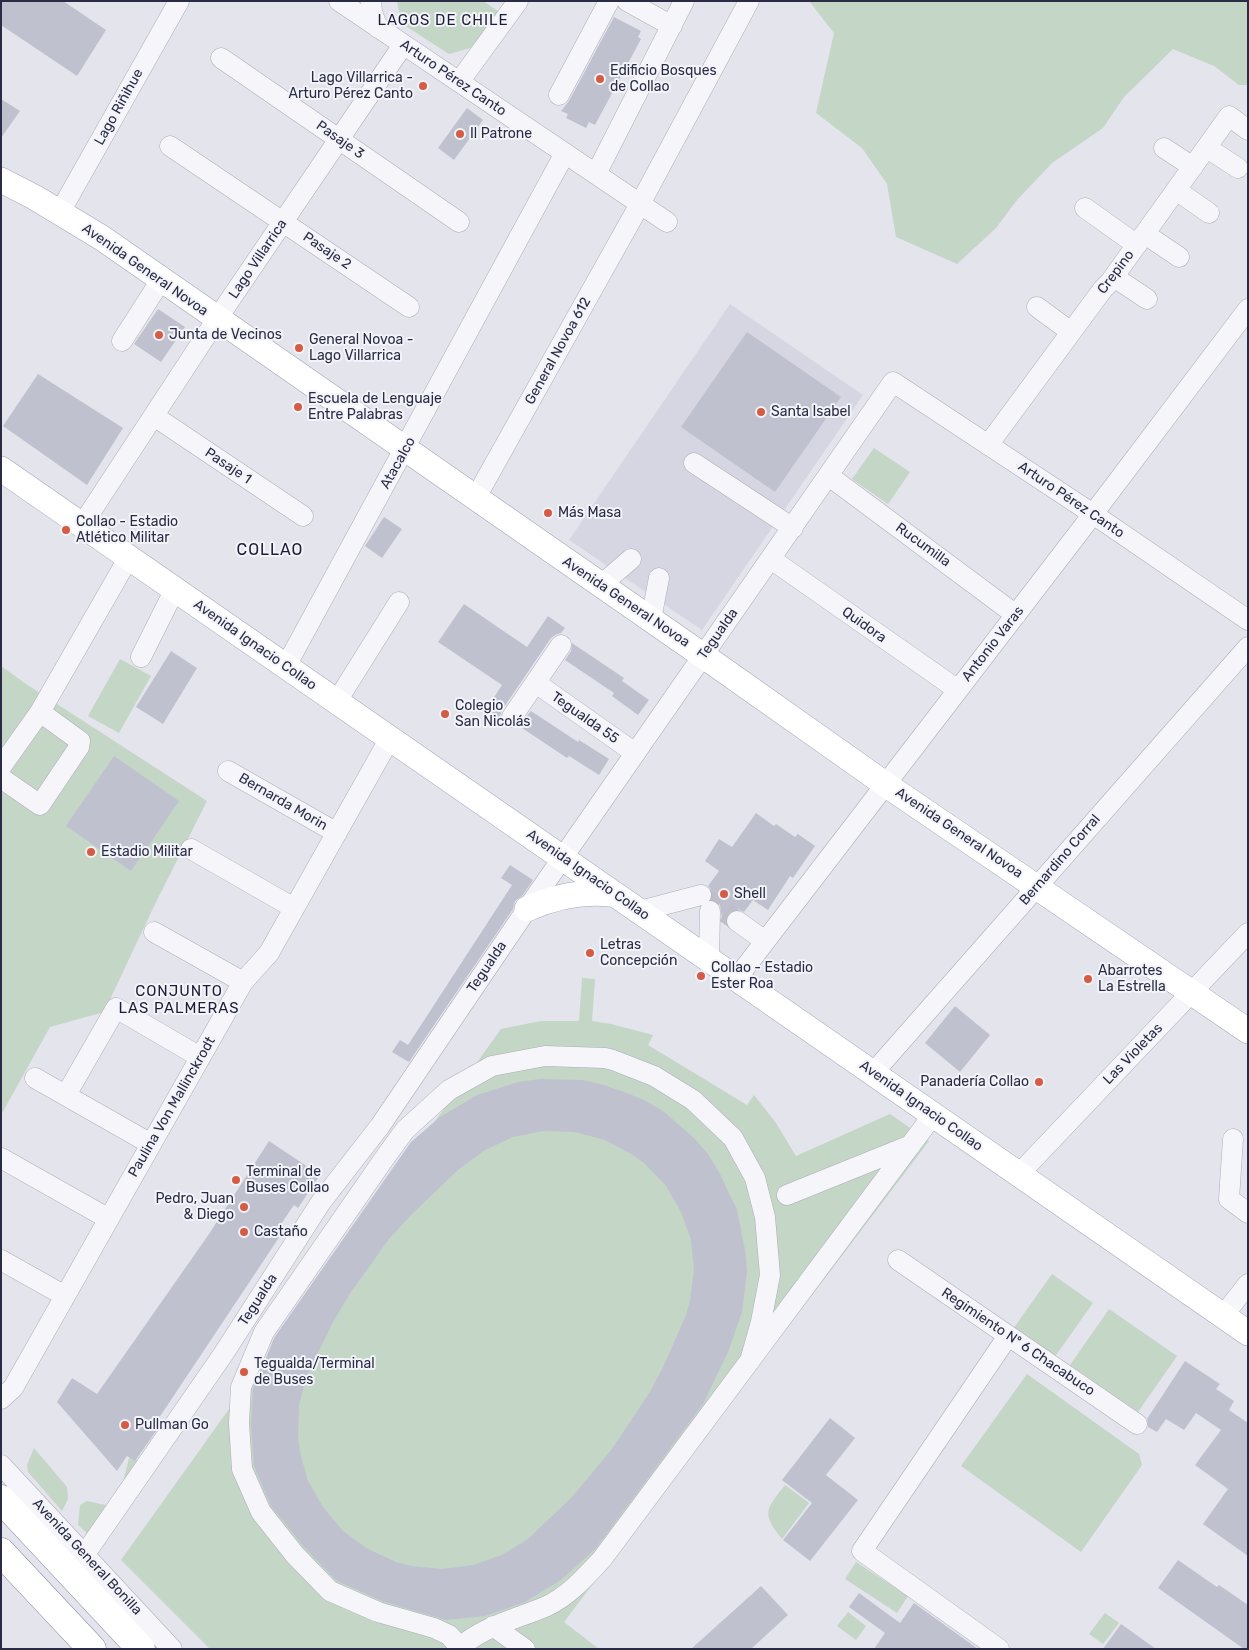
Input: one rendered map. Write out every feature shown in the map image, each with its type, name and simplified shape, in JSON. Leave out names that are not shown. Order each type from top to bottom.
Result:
[{"type":"highway","points":[[1,1500],[141,1649]]},
{"type":"highway","points":[[1,1552],[92,1649]]},
{"type":"main road","name":"Avenida General Novoa","points":[[1,180],[60,212],[102,238],[886,784],[1248,1031]]},
{"type":"main road","name":"Avenida Ignacio Collao","points":[[1,469],[1248,1333]]},
{"type":"main road","points":[[527,908],[547,900],[571,894],[603,892],[616,894]]},
{"type":"street","name":"Lago Riñihue","points":[[60,212],[179,1]]},
{"type":"street","points":[[371,1],[374,20],[378,28]]},
{"type":"street","points":[[558,95],[609,1]]},
{"type":"street","points":[[627,1],[672,26]]},
{"type":"street","points":[[596,174],[684,1]]},
{"type":"street","name":"General Novoa 612","points":[[475,498],[640,204],[749,1]]},
{"type":"street","name":"Arturo Pérez Canto","points":[[350,4],[378,28],[666,222]]},
{"type":"street","points":[[459,82],[511,4]]},
{"type":"street","name":"Lago Villarrica","points":[[82,525],[217,319],[403,45]]},
{"type":"street","name":"Pasaje 3","points":[[221,58],[459,222]]},
{"type":"street","name":"Crepino","points":[[988,445],[1114,277],[1229,116],[1248,130]]},
{"type":"street","name":"Pasaje 2","points":[[170,146],[409,306]]},
{"type":"street","points":[[1164,148],[1193,167]]},
{"type":"street","points":[[1207,148],[1238,168]]},
{"type":"street","name":"Atacalco","points":[[286,666],[565,153]]},
{"type":"street","points":[[1176,190],[1209,212]]},
{"type":"street","points":[[1086,208],[1141,239],[1179,257]]},
{"type":"street","points":[[1114,277],[1146,299]]},
{"type":"street","points":[[122,341],[161,280]]},
{"type":"street","points":[[1037,307],[1071,332]]},
{"type":"street","name":"Antonio Varas","points":[[736,978],[1093,514],[1248,308]]},
{"type":"street","name":"Arturo Pérez Canto","points":[[893,382],[1093,514],[1248,620]]},
{"type":"street","name":"Tegualda","points":[[85,1554],[224,1353],[321,1202],[369,1142],[527,908],[771,560],[893,382]]},
{"type":"street","name":"Pasaje 1","points":[[154,416],[303,516]]},
{"type":"street","points":[[694,463],[793,528]]},
{"type":"street","name":"Rucumilla","points":[[829,476],[1016,614]]},
{"type":"street","points":[[1,767],[40,712],[129,558]]},
{"type":"street","points":[[601,585],[631,559]]},
{"type":"street","name":"Quidora","points":[[771,560],[958,690]]},
{"type":"street","points":[[650,619],[659,578]]},
{"type":"street","points":[[141,657],[175,589]]},
{"type":"street","points":[[337,701],[400,602]]},
{"type":"street","points":[[512,717],[561,645]]},
{"type":"street","name":"Bernardino Corral","points":[[873,1073],[1248,647]]},
{"type":"street","name":"Tegualda 55","points":[[536,682],[635,753]]},
{"type":"street","points":[[1,778],[40,805],[79,747],[80,741],[40,712]]},
{"type":"street","name":"Paulina Von Mallinckrodt","points":[[1,1398],[13,1388],[243,982],[269,953],[390,738]]},
{"type":"street","name":"Bernarda Morin","points":[[228,772],[337,833]]},
{"type":"street","points":[[191,850],[294,908]]},
{"type":"street","points":[[640,911],[706,903],[708,958]]},
{"type":"street","points":[[737,921],[765,941]]},
{"type":"street","points":[[154,932],[243,982]]},
{"type":"street","name":"Las Violetas","points":[[1019,1174],[1248,933]]},
{"type":"street","points":[[66,1095],[116,1008],[200,1057]]},
{"type":"street","points":[[750,1361],[761,1322],[770,1274],[765,1217],[755,1178],[733,1138],[693,1100],[654,1076],[613,1060],[605,1058],[545,1056],[492,1066],[450,1090],[405,1130],[264,1332],[241,1387],[239,1423],[242,1469],[261,1512],[295,1555],[330,1591],[378,1612],[434,1628],[449,1636],[459,1648],[493,1626],[548,1605],[572,1590],[602,1559],[934,1115]]},
{"type":"street","points":[[35,1078],[151,1144]]},
{"type":"street","points":[[1233,1139],[1229,1198],[1248,1213]]},
{"type":"street","points":[[787,1195],[911,1145]]},
{"type":"street","points":[[1,1158],[109,1219]]},
{"type":"street","points":[[1,1260],[65,1296]]},
{"type":"street","name":"Regimiento Nº 6 Chacabuco","points":[[898,1260],[1137,1424]]},
{"type":"street","points":[[1223,1316],[1248,1284]]},
{"type":"street","points":[[999,1649],[862,1551],[1008,1336]]},
{"type":"street","name":"Avenida General Bonilla","points":[[1,1465],[172,1649]]},
{"type":"street","points":[[493,1626],[525,1649]]},
{"type":"shaded area","points":[[730,304],[863,395],[702,630],[569,540]]},
{"type":"green space","points":[[397,1],[483,1],[501,13],[470,48],[449,54],[401,23]]},
{"type":"green space","points":[[809,1],[1248,1],[1248,85],[1239,85],[1214,66],[1173,49],[1124,97],[1103,128],[1052,163],[1017,200],[996,228],[957,264],[896,237],[887,184],[862,148],[816,113],[834,33]]},
{"type":"green space","points":[[874,448],[910,472],[888,504],[852,479]]},
{"type":"green space","points":[[120,659],[151,676],[119,733],[88,716]]},
{"type":"green space","name":"Estadio Militar","points":[[1,666],[207,801],[155,904],[104,1012],[50,1027],[1,1115]]},
{"type":"green space","points":[[582,978],[595,979],[592,1021],[653,1035],[648,1045],[747,1105],[754,1095],[776,1123],[796,1156],[890,1114],[929,1141],[564,1622],[599,1649],[210,1649],[121,1560],[501,1029],[541,1021],[579,1021]]},
{"type":"green space","points":[[1052,1274],[1093,1303],[1054,1358],[1013,1329]]},
{"type":"green space","points":[[1109,1309],[1177,1356],[1138,1412],[1070,1365]]},
{"type":"green space","points":[[1027,1374],[1139,1454],[1142,1465],[1081,1552],[961,1466]]},
{"type":"green space","points":[[34,1448],[67,1487],[68,1499],[62,1511],[28,1472],[27,1465]]},
{"type":"green space","points":[[131,1450],[130,1455],[133,1459],[140,1461],[144,1458],[97,1532],[88,1534],[78,1525],[80,1505],[87,1501],[110,1506],[125,1484],[123,1482]]},
{"type":"green space","points":[[785,1485],[809,1503],[782,1539],[771,1523],[768,1511]]},
{"type":"green space","points":[[856,1562],[908,1596],[897,1613],[845,1579]]},
{"type":"green space","points":[[848,1612],[866,1626],[856,1640],[837,1626]]},
{"type":"green space","points":[[1105,1613],[1119,1623],[1103,1644],[1089,1634]]},
{"type":"building","points":[[1,1],[63,1],[106,30],[77,76],[1,25]]},
{"type":"building","name":"Edificio Bosques de Collao","points":[[614,17],[641,31],[638,37],[641,39],[595,125],[589,122],[586,128],[566,118],[568,114],[561,111],[569,101]]},
{"type":"building","points":[[1,99],[20,111],[1,138]]},
{"type":"building","name":"Il Patrone","points":[[467,108],[483,120],[454,160],[438,148]]},
{"type":"building","name":"Junta de Vecinos","points":[[158,309],[185,327],[161,362],[134,344]]},
{"type":"building","name":"Santa Isabel","points":[[747,332],[841,397],[775,492],[681,427]]},
{"type":"building","points":[[38,374],[123,428],[87,485],[3,426]]},
{"type":"building","points":[[384,517],[402,529],[382,558],[365,546]]},
{"type":"building","points":[[464,604],[527,647],[548,616],[565,628],[561,633],[551,638],[502,710],[499,725],[483,714],[502,685],[438,642]]},
{"type":"building","points":[[572,643],[624,678],[622,681],[649,700],[638,715],[612,696],[614,693],[565,660],[571,651]]},
{"type":"building","points":[[171,651],[197,668],[163,724],[136,707]]},
{"type":"building","points":[[531,711],[578,742],[579,740],[609,759],[599,775],[569,756],[567,758],[519,726]]},
{"type":"building","points":[[114,756],[179,801],[131,871],[66,826]]},
{"type":"building","points":[[756,813],[774,826],[776,824],[795,837],[798,834],[815,846],[793,878],[790,876],[768,910],[753,900],[744,912],[738,909],[732,910],[728,914],[726,922],[722,919],[720,905],[712,899],[713,892],[708,886],[719,871],[705,861],[719,839],[732,847]]},
{"type":"building","points":[[510,865],[533,880],[522,896],[515,901],[513,909],[409,1062],[392,1052],[400,1040],[408,1045],[512,885],[501,878]]},
{"type":"building","points":[[955,1006],[990,1035],[960,1072],[925,1043]]},
{"type":"building","points":[[540,1079],[583,1080],[604,1085],[644,1100],[663,1111],[694,1138],[708,1154],[719,1172],[737,1210],[747,1271],[742,1312],[728,1352],[703,1404],[596,1548],[561,1580],[525,1602],[485,1616],[446,1620],[382,1601],[337,1581],[304,1547],[271,1506],[254,1466],[251,1423],[253,1390],[274,1338],[411,1142],[440,1117],[477,1095],[518,1082]],"holes":[[[544,1131],[575,1132],[605,1140],[633,1155],[645,1164],[666,1186],[681,1212],[691,1240],[694,1270],[686,1315],[650,1392],[612,1449],[572,1497],[528,1539],[502,1555],[473,1565],[442,1569],[411,1566],[396,1562],[368,1549],[343,1531],[323,1507],[308,1481],[298,1437],[299,1406],[306,1377],[334,1320],[351,1292],[389,1239],[458,1170],[485,1150],[513,1137]]]},
{"type":"building","points":[[269,1141],[320,1175],[298,1208],[294,1205],[279,1227],[284,1230],[155,1424],[159,1427],[135,1461],[127,1456],[117,1471],[57,1402],[72,1378],[97,1394],[209,1234]]},
{"type":"building","points":[[1185,1361],[1220,1384],[1216,1389],[1234,1401],[1229,1410],[1248,1423],[1248,1556],[1203,1524],[1228,1489],[1195,1465],[1221,1430],[1196,1413],[1184,1430],[1166,1419],[1157,1432],[1148,1427],[1147,1419]]},
{"type":"building","points":[[830,1418],[855,1438],[826,1475],[858,1500],[810,1561],[783,1540],[812,1503],[782,1480]]},
{"type":"building","points":[[1178,1560],[1217,1587],[1219,1585],[1248,1605],[1248,1649],[1244,1649],[1158,1588]]},
{"type":"building","points":[[761,1586],[788,1615],[751,1649],[691,1649]]},
{"type":"building","points":[[859,1593],[900,1623],[914,1603],[978,1649],[874,1649],[885,1633],[849,1607]]},
{"type":"building","points":[[1121,1624],[1156,1649],[1103,1649]]},
{"type":"tunnel","points":[[701,895],[737,921]]},
{"type":"place","name":"Edificio Bosques de Collao","points":[[600,79]]},
{"type":"place","name":"Lago Villarrica - Arturo Pérez Canto","points":[[423,86]]},
{"type":"place","name":"Il Patrone","points":[[460,134]]},
{"type":"place","name":"Junta de Vecinos","points":[[159,335]]},
{"type":"place","name":"General Novoa - Lago Villarrica","points":[[299,348]]},
{"type":"place","name":"Escuela de Lenguaje Entre Palabras","points":[[298,407]]},
{"type":"place","name":"Santa Isabel","points":[[761,412]]},
{"type":"place","name":"Más Masa","points":[[548,513]]},
{"type":"place","name":"Collao - Estadio Atlético Militar","points":[[66,530]]},
{"type":"place","name":"Colegio San Nicolás","points":[[445,714]]},
{"type":"place","name":"Estadio Militar","points":[[91,852]]},
{"type":"place","name":"Shell","points":[[724,894]]},
{"type":"place","name":"Letras Concepción","points":[[590,953]]},
{"type":"place","name":"Collao - Estadio Ester Roa","points":[[701,976]]},
{"type":"place","name":"Abarrotes La Estrella","points":[[1088,979]]},
{"type":"place","name":"Panadería Collao","points":[[1039,1082]]},
{"type":"place","name":"Terminal de Buses Collao","points":[[236,1180]]},
{"type":"place","name":"Pedro, Juan & Diego","points":[[244,1207]]},
{"type":"place","name":"Castaño","points":[[244,1232]]},
{"type":"place","name":"Tegualda/Terminal de Buses","points":[[244,1372]]},
{"type":"place","name":"Pullman Go","points":[[125,1425]]},
{"type":"district","name":"LAGOS DE CHILE","points":[[443,21]]},
{"type":"district","name":"COLLAO","points":[[270,550]]},
{"type":"district","name":"CONJUNTO LAS PALMERAS","points":[[179,1000]]}]
